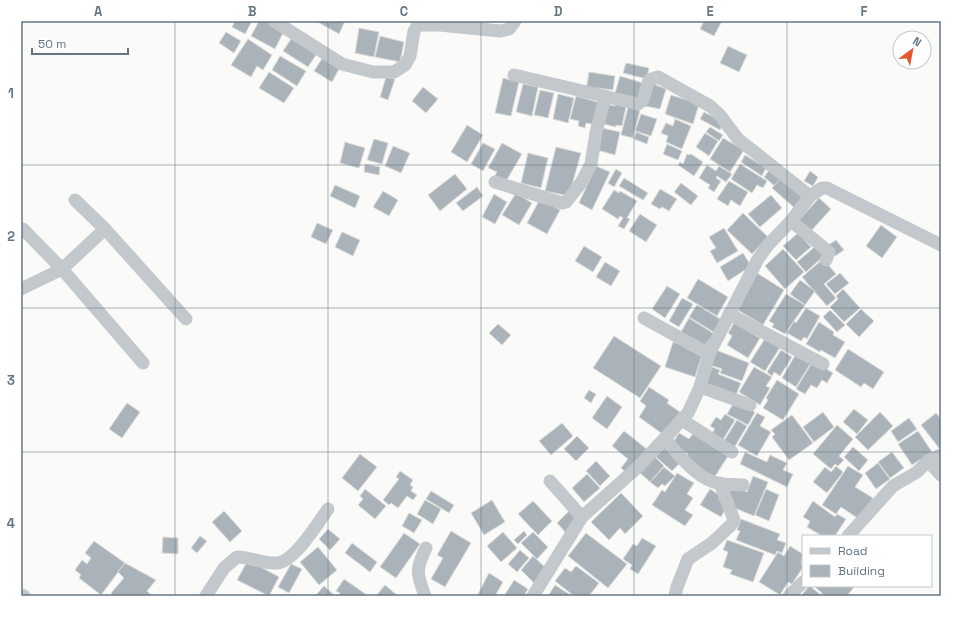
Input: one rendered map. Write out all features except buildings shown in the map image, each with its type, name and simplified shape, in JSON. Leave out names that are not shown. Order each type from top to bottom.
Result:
[{"type":"street","points":[[274,21],[342,64],[373,72],[394,72],[405,65],[410,56],[414,31],[418,25],[440,25],[500,31],[509,29],[515,21]]},
{"type":"street","points":[[514,75],[640,104],[651,78],[658,77],[663,79],[710,106],[719,114],[738,139],[810,196]]},
{"type":"street","points":[[495,182],[562,203],[566,202],[581,183],[591,164],[596,133],[605,97]]},
{"type":"street","points":[[533,596],[582,517],[622,482],[665,439],[693,406],[709,354],[763,252],[791,221],[810,196],[822,188],[827,188],[941,245]]},
{"type":"street","points":[[75,200],[105,229],[186,319]]},
{"type":"street","points":[[791,221],[829,252],[826,260]]},
{"type":"street","points":[[23,229],[62,269],[143,363]]},
{"type":"street","points":[[21,289],[62,269],[105,229]]},
{"type":"street","points":[[729,314],[823,364]]},
{"type":"street","points":[[644,318],[709,354]]},
{"type":"street","points":[[700,387],[750,405]]},
{"type":"street","points":[[682,420],[732,452]]},
{"type":"street","points":[[665,439],[692,468],[720,484],[743,484]]},
{"type":"street","points":[[849,535],[893,486],[917,472],[928,461],[941,455]]},
{"type":"street","points":[[928,461],[941,475]]},
{"type":"street","points":[[550,481],[582,517]]},
{"type":"street","points":[[675,596],[688,559],[712,543],[731,525],[734,520],[720,484]]},
{"type":"street","points":[[206,596],[224,568],[237,557],[282,562],[305,542],[328,509]]},
{"type":"street","points":[[425,596],[417,570],[426,548]]},
{"type":"street","points":[[789,596],[802,583]]}]
